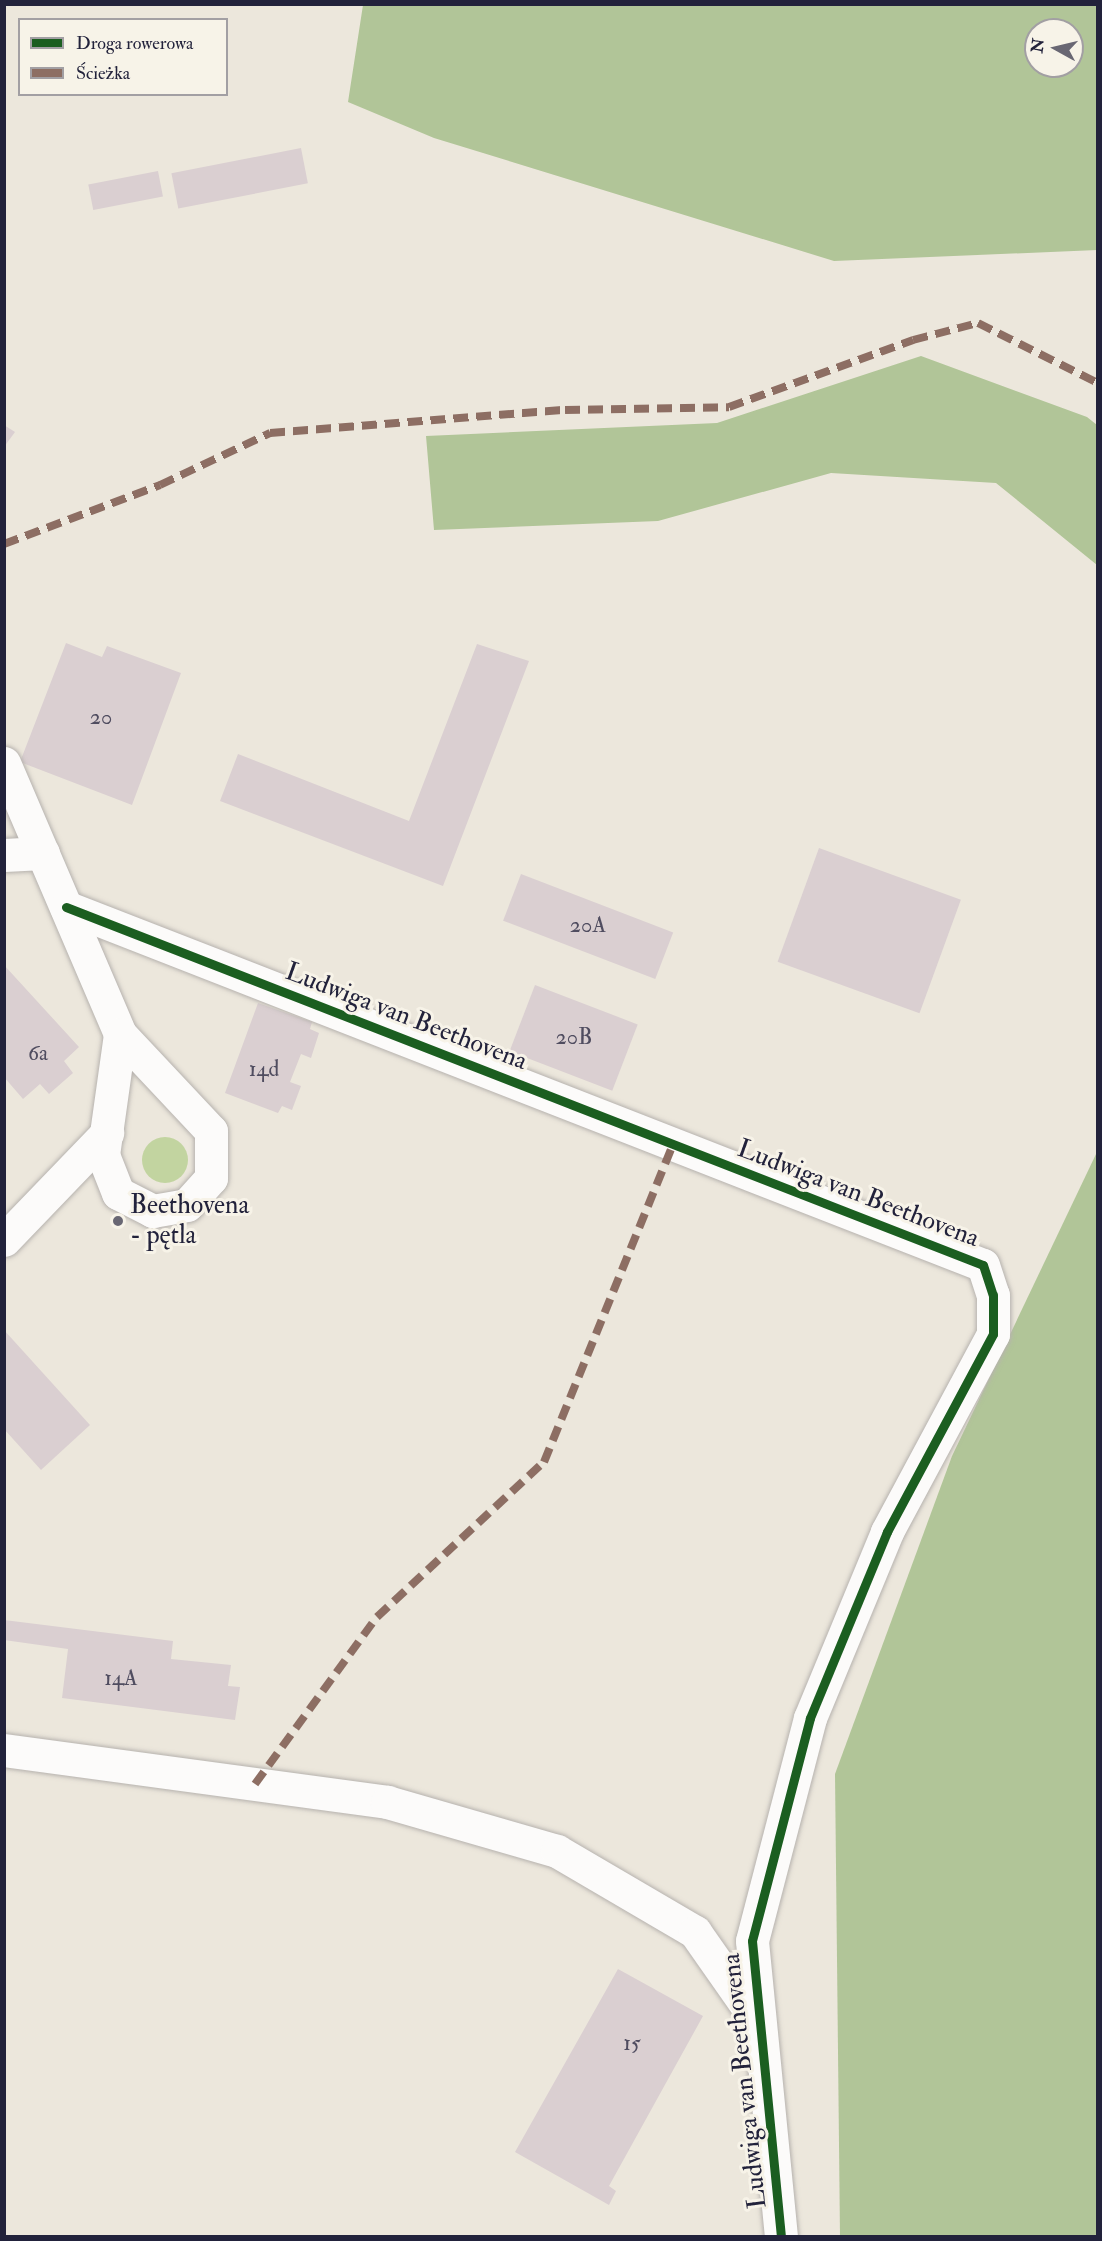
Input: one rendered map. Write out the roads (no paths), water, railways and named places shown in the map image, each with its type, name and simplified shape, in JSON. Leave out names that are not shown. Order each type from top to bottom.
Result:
[{"type":"street","points":[[4,763],[120,1034],[211,1131],[211,1178],[187,1205],[153,1211],[118,1193],[103,1155],[120,1034]]},
{"type":"street","points":[[4,855],[43,853]]},
{"type":"street","name":"Ludwiga van Beethovena","points":[[66,907],[982,1265],[993,1295],[993,1334],[886,1532],[810,1718],[752,1941],[758,2022],[781,2236]]},
{"type":"street","points":[[4,1240],[107,1133]]},
{"type":"street","points":[[4,1750],[387,1802],[556,1851],[695,1932],[758,2022]]},
{"type":"place","name":"Beethovena - pętla","points":[[118,1221]]}]
